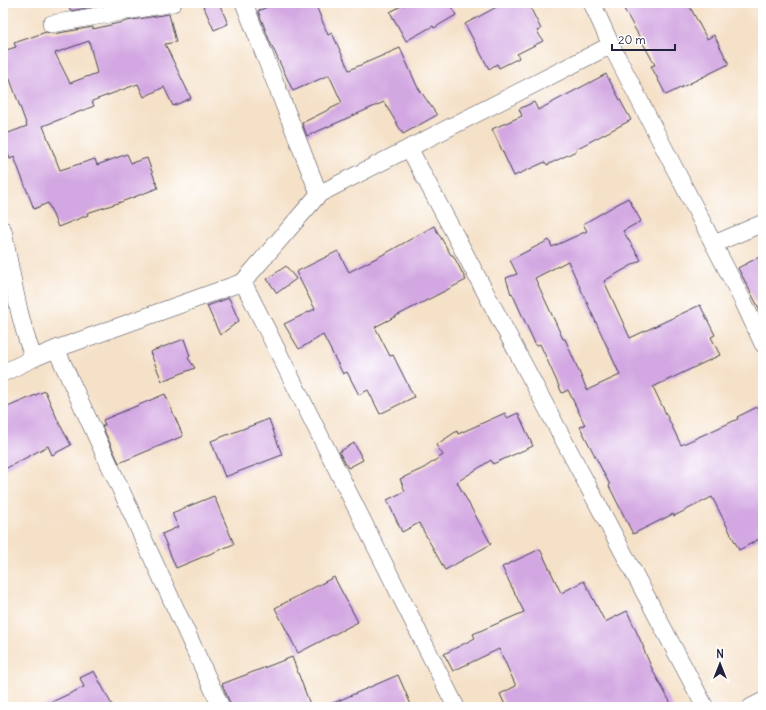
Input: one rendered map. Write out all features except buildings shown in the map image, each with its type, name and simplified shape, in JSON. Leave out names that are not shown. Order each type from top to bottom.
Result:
[{"type":"street","points":[[51,24],[172,3]]},
{"type":"street","points":[[244,3],[319,194]]},
{"type":"street","points":[[592,3],[611,46],[714,244],[763,344]]},
{"type":"street","points":[[3,374],[34,358],[56,349],[243,282],[319,194],[611,46]]},
{"type":"street","points":[[409,148],[705,707]]},
{"type":"street","points":[[714,244],[763,223]]},
{"type":"street","points":[[3,230],[11,277],[23,326],[34,358]]},
{"type":"street","points":[[243,282],[456,707]]},
{"type":"street","points":[[56,349],[221,707]]},
{"type":"street","points":[[752,707],[763,701]]}]
